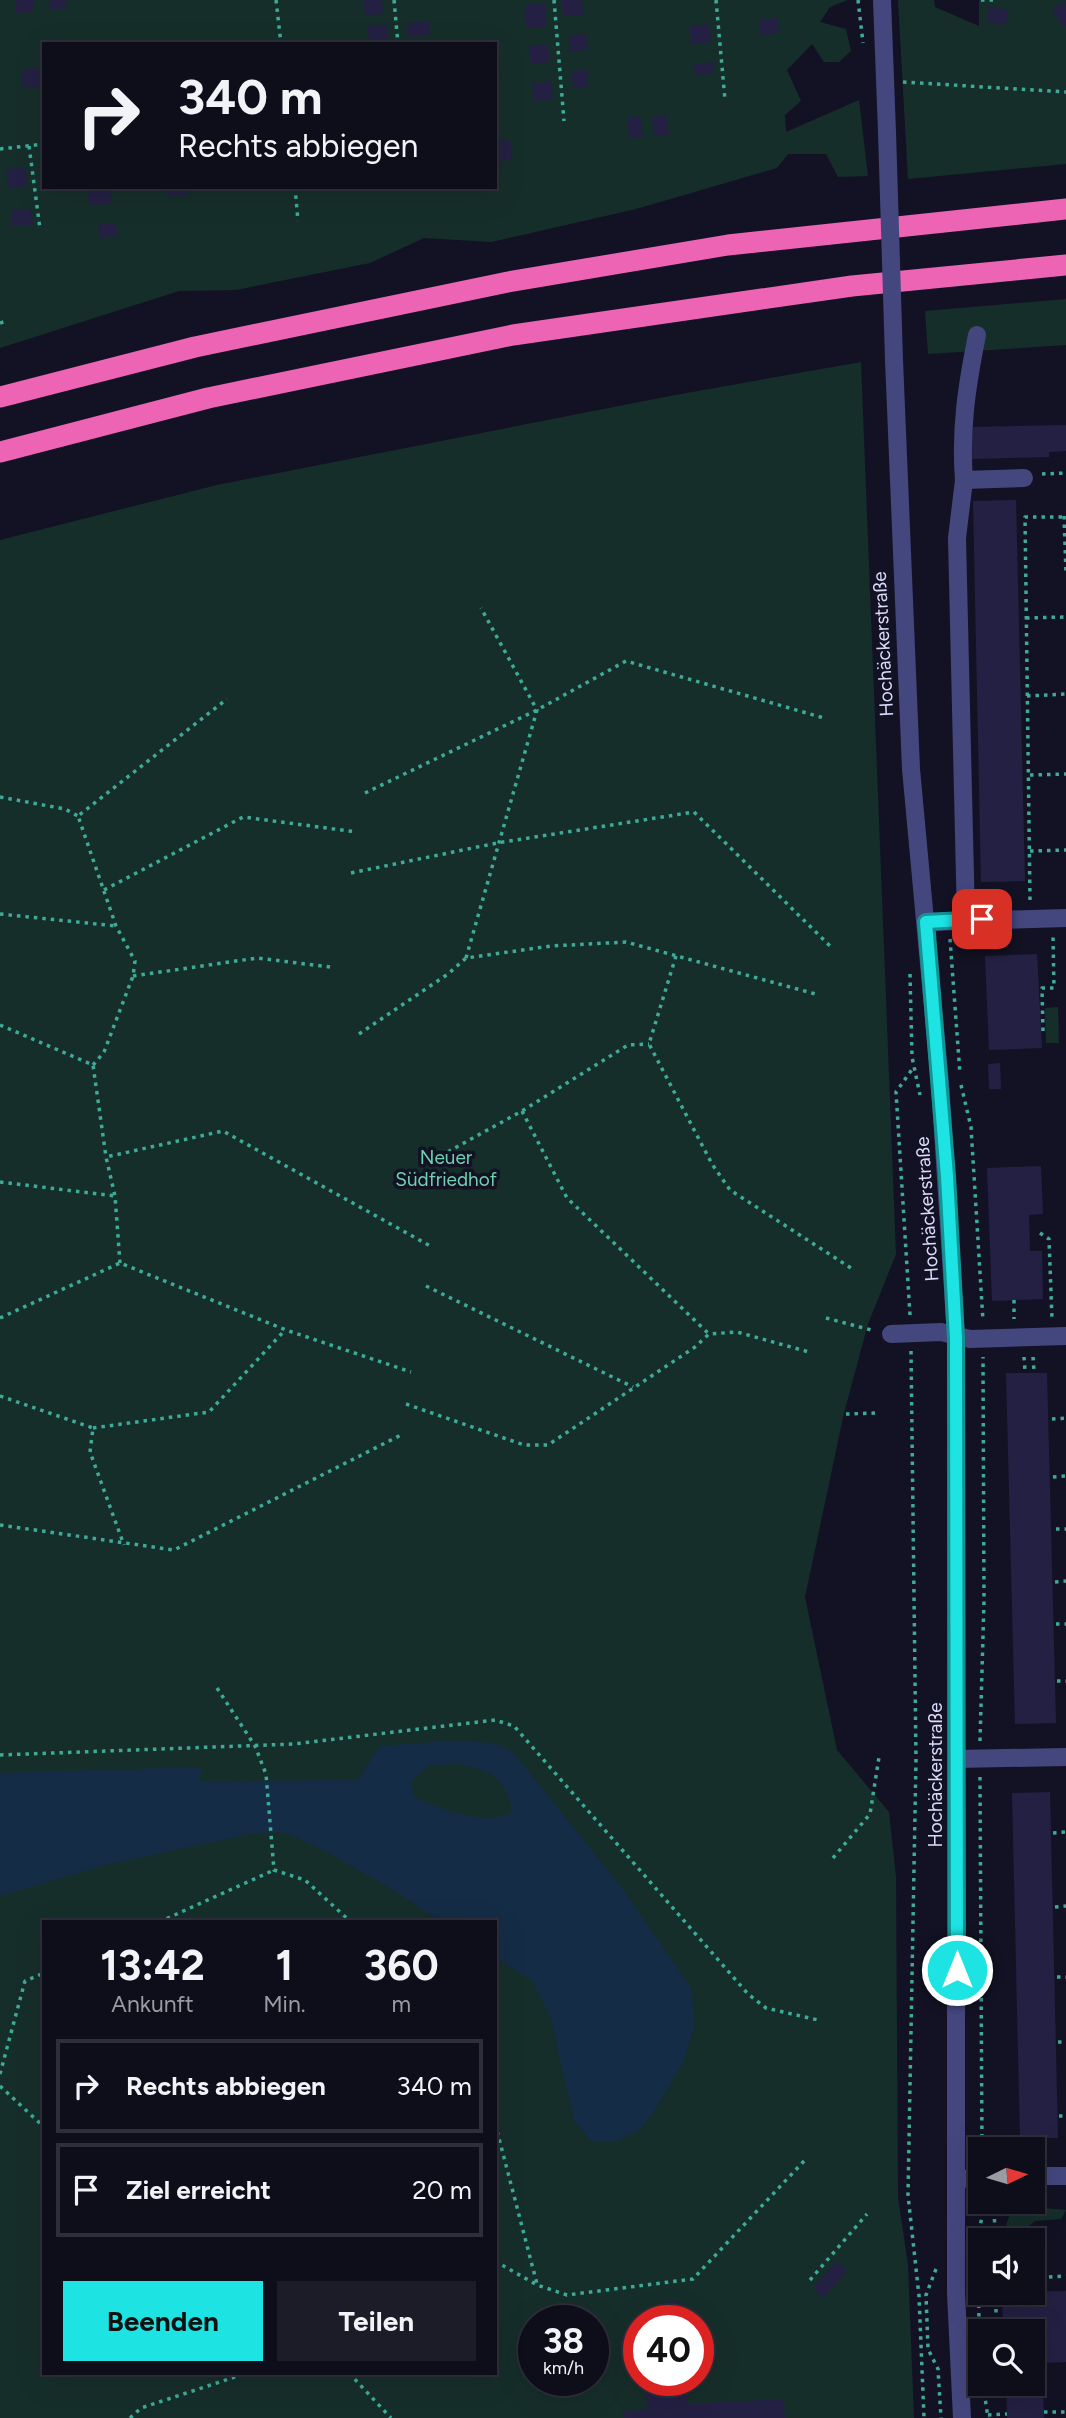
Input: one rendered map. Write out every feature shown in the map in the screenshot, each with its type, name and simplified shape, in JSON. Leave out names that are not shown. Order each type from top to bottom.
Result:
[{"type":"highway","points":[[0,397],[195,347],[508,282],[728,245],[1066,209]]},
{"type":"highway","points":[[0,452],[208,398],[513,335],[852,286],[1066,265]]},
{"type":"street","name":"Hochäckerstraße","points":[[882,0],[907,715],[945,1150],[956,1338],[956,2294],[962,2418]]},
{"type":"street","points":[[967,920],[957,538],[964,480],[961,439],[964,406],[978,335]]},
{"type":"street","points":[[964,480],[1024,478]]},
{"type":"street","points":[[926,922],[1066,918]]},
{"type":"street","points":[[891,1334],[941,1332],[956,1338],[1059,1337]]},
{"type":"street","points":[[956,1759],[1066,1757]]},
{"type":"street","points":[[1045,2176],[1066,2176]]},
{"type":"street","points":[[957,2179],[968,2179]]},
{"type":"path","points":[[276,0],[281,42]]},
{"type":"path","points":[[394,0],[398,42]]},
{"type":"path","points":[[554,0],[564,121]]},
{"type":"path","points":[[716,0],[725,100]]},
{"type":"path","points":[[981,0],[996,0]]},
{"type":"path","points":[[884,81],[1066,92]]},
{"type":"path","points":[[0,149],[42,145]]},
{"type":"path","points":[[29,146],[40,229]]},
{"type":"path","points":[[295,189],[298,221]]},
{"type":"path","points":[[0,323],[6,321]]},
{"type":"path","points":[[1024,478],[1066,473]]},
{"type":"path","points":[[1030,900],[1025,517],[1065,517],[1066,573]]},
{"type":"path","points":[[359,1034],[448,974],[466,958],[537,710],[481,607]]},
{"type":"path","points":[[1026,618],[1066,617]]},
{"type":"path","points":[[365,793],[537,710],[626,661],[824,718]]},
{"type":"path","points":[[1027,696],[1066,695]]},
{"type":"path","points":[[78,816],[227,699]]},
{"type":"path","points":[[1029,775],[1066,774]]},
{"type":"path","points":[[0,797],[65,808],[78,816],[116,926],[135,961],[133,976],[104,1052],[93,1065],[106,1157],[115,1196],[120,1263]]},
{"type":"path","points":[[351,873],[497,843],[694,812],[830,946]]},
{"type":"path","points":[[104,890],[243,817],[358,832]]},
{"type":"path","points":[[1030,851],[1066,850]]},
{"type":"path","points":[[0,914],[116,926]]},
{"type":"path","points":[[1044,1031],[1042,988],[1055,988],[1052,935]]},
{"type":"path","points":[[950,939],[961,1089],[971,1127],[983,1321]]},
{"type":"path","points":[[466,958],[551,946],[626,942],[819,995]]},
{"type":"path","points":[[676,956],[649,1044],[712,1164],[730,1190],[853,1270]]},
{"type":"path","points":[[133,976],[257,958],[330,967]]},
{"type":"path","points":[[911,967],[908,988],[913,1068],[896,1092],[911,1333],[916,1781],[908,2195],[919,2296],[925,2418]]},
{"type":"path","points":[[0,1025],[93,1065]]},
{"type":"path","points":[[433,1160],[522,1111],[628,1045],[649,1044]]},
{"type":"path","points":[[522,1111],[567,1198],[709,1334]]},
{"type":"path","points":[[106,1157],[223,1131],[432,1247]]},
{"type":"path","points":[[0,1182],[115,1196]]},
{"type":"path","points":[[1040,1233],[1049,1239],[1059,1337]]},
{"type":"path","points":[[0,1318],[120,1263],[286,1330],[411,1371]]},
{"type":"path","points":[[426,1286],[633,1387]]},
{"type":"path","points":[[1014,1300],[1014,1321]]},
{"type":"path","points":[[826,1318],[868,1329]]},
{"type":"path","points":[[0,1396],[93,1428],[209,1412],[286,1330]]},
{"type":"path","points":[[406,1404],[524,1445],[548,1446],[695,1347],[709,1334],[737,1332],[809,1352]]},
{"type":"path","points":[[1024,1357],[1025,1371]]},
{"type":"path","points":[[1033,1357],[1034,1371]]},
{"type":"path","points":[[981,1740],[984,1588],[983,1358]]},
{"type":"path","points":[[846,1414],[878,1413]]},
{"type":"path","points":[[1052,1419],[1066,1418]]},
{"type":"path","points":[[93,1428],[90,1452],[124,1545]]},
{"type":"path","points":[[0,1525],[124,1545],[174,1550],[401,1435]]},
{"type":"path","points":[[1053,1477],[1066,1476]]},
{"type":"path","points":[[1056,1529],[1066,1529]]},
{"type":"path","points":[[1055,1582],[1066,1581]]},
{"type":"path","points":[[1056,1624],[1066,1624]]},
{"type":"path","points":[[1057,1681],[1066,1681]]},
{"type":"path","points":[[217,1688],[255,1746],[266,1774],[274,1870]]},
{"type":"path","points":[[0,1755],[255,1746],[495,1720],[514,1726],[748,1994],[766,2008],[818,2020]]},
{"type":"path","points":[[832,1858],[870,1814],[879,1757]]},
{"type":"path","points":[[980,1779],[982,2137]]},
{"type":"path","points":[[1054,1833],[1066,1832]]},
{"type":"path","points":[[163,1920],[274,1870],[305,1880],[349,1920]]},
{"type":"path","points":[[1055,1907],[1066,1906]]},
{"type":"path","points":[[0,2074],[25,1981],[42,1974]]},
{"type":"path","points":[[1057,1977],[1066,1977]]},
{"type":"path","points":[[1059,2042],[1066,2042]]},
{"type":"path","points":[[0,2086],[42,2125]]},
{"type":"path","points":[[1059,2116],[1066,2116]]},
{"type":"path","points":[[497,2131],[537,2285]]},
{"type":"path","points":[[497,2262],[537,2285],[567,2295],[693,2279],[805,2160]]},
{"type":"path","points":[[810,2280],[867,2214]]},
{"type":"path","points":[[979,2319],[978,2241],[982,2214]]},
{"type":"path","points":[[1045,2277],[1066,2276]]},
{"type":"path","points":[[926,2295],[928,2349],[938,2369],[941,2418]]},
{"type":"path","points":[[130,2418],[141,2408],[241,2375]]},
{"type":"path","points":[[351,2375],[391,2418]]},
{"type":"path","points":[[985,2396],[988,2416],[1007,2414]]},
{"type":"path","points":[[1044,2412],[1066,2412]]},
{"type":"green space","points":[[0,0],[848,0],[830,7],[820,22],[846,29],[851,51],[839,62],[824,62],[812,44],[787,70],[801,101],[785,115],[786,132],[859,100],[868,176],[838,177],[826,154],[788,154],[777,168],[636,209],[491,242],[424,238],[370,263],[236,290],[179,291],[0,348]]},
{"type":"green space","points":[[898,0],[934,0],[935,7],[979,26],[979,0],[1066,0],[1066,164],[908,179]]},
{"type":"green space","points":[[1066,299],[1066,345],[928,354],[925,311]]},
{"type":"green space","name":"Neuer Südfriedhof","points":[[861,362],[896,1254],[868,1324],[844,1413],[805,1597],[837,1750],[889,1812],[896,1877],[898,2197],[908,2265],[914,2418],[0,2418],[0,540],[217,485],[670,396]]},
{"type":"green space","points":[[1058,1007],[1059,1043],[1046,1043],[1045,1008]]},
{"type":"green space","points":[[1045,2208],[1066,2210],[1061,2219],[1035,2221],[1026,2228],[1005,2228],[1010,2214],[1045,2214]]},
{"type":"water","points":[[448,1741],[493,1743],[513,1752],[625,1892],[691,1988],[695,2023],[684,2060],[640,2130],[613,2142],[592,2142],[574,2120],[551,2019],[533,1982],[497,1958],[497,1920],[438,1920],[395,1891],[289,1834],[249,1834],[106,1865],[0,1896],[0,1773],[199,1767],[202,1771],[199,1781],[358,1780],[380,1746]],"holes":[[[459,1764],[495,1777],[500,1783],[513,1811],[502,1816],[477,1817],[450,1811],[413,1797],[412,1781],[429,1765]]]},
{"type":"building","points":[[16,0],[34,0],[34,12],[16,13]]},
{"type":"building","points":[[49,0],[66,0],[67,8],[50,10]]},
{"type":"building","points":[[364,0],[382,0],[383,14],[365,15]]},
{"type":"building","points":[[562,0],[582,0],[583,15],[563,16]]},
{"type":"building","points":[[1065,1],[1066,25],[1063,27],[1052,9]]},
{"type":"building","points":[[545,3],[546,27],[526,28],[525,5]]},
{"type":"building","points":[[989,6],[1009,11],[1005,26],[986,21]]},
{"type":"building","points":[[778,18],[779,33],[760,35],[759,20]]},
{"type":"building","points":[[429,21],[430,35],[408,37],[407,23]]},
{"type":"building","points":[[387,24],[389,42],[370,42],[367,26]]},
{"type":"building","points":[[710,24],[711,42],[691,44],[690,26]]},
{"type":"building","points":[[586,34],[588,50],[570,51],[569,35]]},
{"type":"building","points":[[548,44],[550,62],[531,64],[529,46]]},
{"type":"building","points":[[713,62],[714,74],[695,75],[694,64]]},
{"type":"building","points":[[38,67],[40,87],[23,88],[21,70]]},
{"type":"building","points":[[588,70],[588,87],[573,88],[572,71]]},
{"type":"building","points":[[551,82],[553,99],[534,101],[532,83]]},
{"type":"building","points":[[667,115],[669,135],[654,136],[652,117]]},
{"type":"building","points":[[640,116],[643,137],[629,138],[627,118]]},
{"type":"building","points":[[510,139],[512,160],[497,161],[497,140]]},
{"type":"building","points":[[26,167],[27,186],[8,188],[6,169]]},
{"type":"building","points":[[88,189],[110,189],[111,204],[89,205]]},
{"type":"building","points":[[167,189],[186,189],[187,195],[168,197]]},
{"type":"building","points":[[32,209],[33,225],[12,225],[11,210]]},
{"type":"building","points":[[116,223],[117,236],[100,238],[98,225]]},
{"type":"building","points":[[1066,425],[1066,451],[1049,452],[1049,457],[972,459],[971,427]]},
{"type":"building","points":[[1016,500],[1025,881],[981,882],[973,501]]},
{"type":"building","points":[[1037,954],[1042,1048],[989,1050],[985,956]]},
{"type":"building","points":[[1000,1063],[1001,1089],[989,1089],[988,1064]]},
{"type":"building","points":[[1041,1166],[1043,1214],[1029,1215],[1030,1251],[1042,1251],[1043,1299],[992,1301],[987,1168]]},
{"type":"building","points":[[1006,1373],[1047,1373],[1056,1723],[1015,1724]]},
{"type":"building","points":[[1050,1792],[1058,2138],[1020,2137],[1012,1793]]},
{"type":"building","points":[[837,2261],[847,2271],[823,2298],[813,2288]]},
{"type":"building","points":[[1045,2291],[1066,2291],[1066,2362],[1045,2363],[1045,2319],[1003,2319],[1002,2305],[1045,2305]]},
{"type":"building","points":[[668,2301],[682,2301],[682,2305],[668,2305]]},
{"type":"building","points":[[646,2396],[687,2396],[687,2404],[784,2399],[785,2418],[623,2418],[623,2411],[647,2410]]},
{"type":"building","points":[[1006,2396],[1043,2396],[1044,2418],[1007,2418]]},
{"type":"route","points":[[957,1970],[956,1338],[947,1176],[926,922],[982,919]]}]
